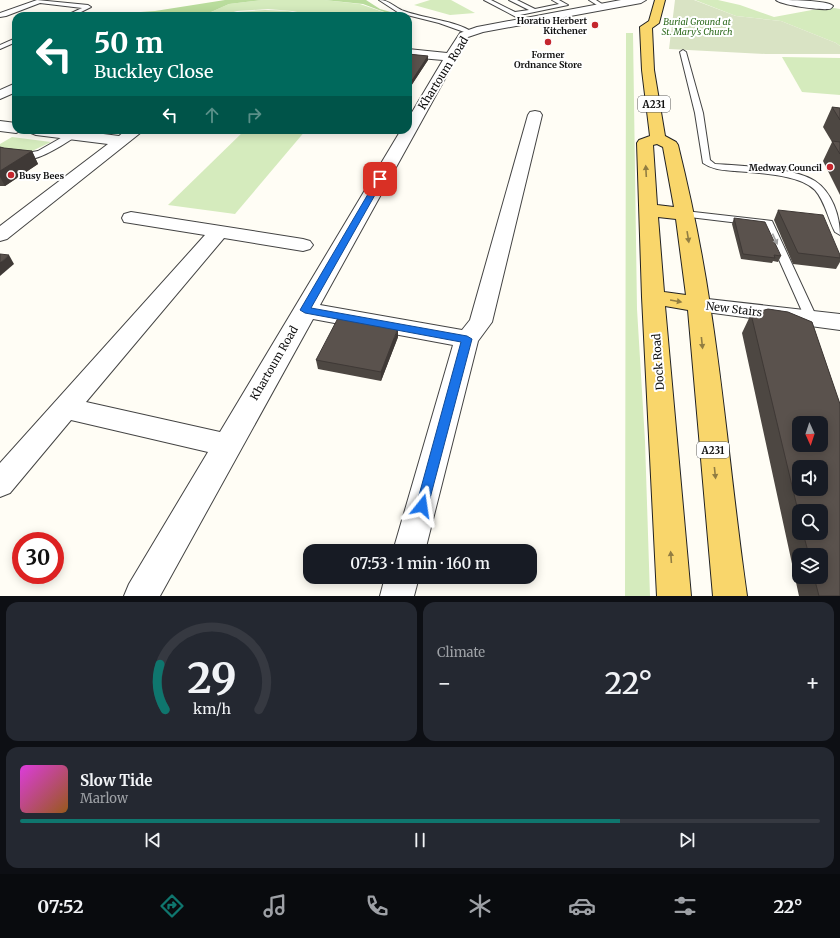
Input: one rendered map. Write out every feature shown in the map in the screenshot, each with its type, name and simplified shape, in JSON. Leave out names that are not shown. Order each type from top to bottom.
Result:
[{"type":"main road","name":"A231","points":[[660,0],[644,11],[649,76],[658,138],[670,145],[679,180],[685,214],[699,304],[723,544],[730,596]]},
{"type":"main road","name":"Dock Road","points":[[658,138],[644,143],[674,596]]},
{"type":"main road","points":[[648,210],[685,214]]},
{"type":"main road","points":[[653,297],[699,304]]},
{"type":"street","points":[[781,0],[828,6]]},
{"type":"street","name":"Khartoum Road","points":[[591,5],[611,9],[644,11]]},
{"type":"street","name":"Khartoum Road","points":[[412,125],[464,35],[469,32],[591,5],[644,11]]},
{"type":"street","points":[[412,53],[451,57]]},
{"type":"street","points":[[0,95],[12,89]]},
{"type":"street","points":[[412,544],[467,339],[481,322],[535,115]]},
{"type":"street","points":[[0,126],[12,128]]},
{"type":"street","points":[[86,134],[122,141]]},
{"type":"street","points":[[0,235],[131,134]]},
{"type":"street","name":"Khartoum Road","points":[[141,596],[407,134]]},
{"type":"street","points":[[131,218],[303,245]]},
{"type":"street","points":[[0,484],[219,232]]},
{"type":"street","name":"New Stairs","points":[[699,304],[840,322]]},
{"type":"street","points":[[305,310],[467,339]]},
{"type":"street","points":[[65,408],[227,445]]},
{"type":"street","points":[[397,596],[400,584]]},
{"type":"lane","points":[[382,0],[401,12]]},
{"type":"lane","points":[[487,0],[528,20]]},
{"type":"lane","points":[[512,0],[534,10]]},
{"type":"lane","points":[[514,14],[565,4],[556,0]]},
{"type":"lane","points":[[0,15],[4,15],[38,1],[88,7],[77,12]]},
{"type":"lane","points":[[546,3],[553,7]]},
{"type":"lane","points":[[412,15],[441,22],[469,32]]},
{"type":"lane","points":[[0,47],[12,42]]},
{"type":"lane","points":[[683,52],[699,113],[706,160],[713,166],[790,175],[808,180],[823,196],[840,232]]},
{"type":"lane","points":[[8,158],[25,157],[41,153],[54,147],[73,134]]},
{"type":"lane","points":[[685,214],[768,224],[812,318]]},
{"type":"green space","points":[[225,0],[263,0],[229,4],[211,12],[141,12]]},
{"type":"green space","points":[[263,0],[324,0],[360,4],[383,12],[297,12],[268,9],[211,12],[229,4]]},
{"type":"green space","points":[[324,0],[366,0],[380,9],[391,12],[384,12],[363,4]]},
{"type":"green space","points":[[430,0],[451,0],[475,13],[450,15],[414,5]]},
{"type":"green space","name":"Burial Ground at St. Mary’s Church","points":[[675,0],[694,0],[736,16],[781,21],[836,43],[840,46],[840,54],[766,54],[669,49]]},
{"type":"green space","points":[[695,0],[718,0],[740,5],[774,17],[828,7],[840,9],[840,46],[836,43],[781,21],[736,16]]},
{"type":"green space","points":[[265,10],[293,12],[238,12]]},
{"type":"green space","points":[[626,33],[633,33],[637,309],[645,441],[650,596],[625,596]]},
{"type":"green space","points":[[782,57],[840,58],[840,95],[802,92]]},
{"type":"green space","points":[[241,134],[303,134],[235,214],[168,205]]},
{"type":"green space","points":[[12,137],[51,142],[30,152],[0,153],[0,144]]},
{"type":"building","points":[[412,54],[428,56],[412,80]]},
{"type":"building","points":[[832,107],[840,108],[840,120]]},
{"type":"building","points":[[832,141],[840,142],[840,154]]},
{"type":"building","points":[[0,147],[4,148],[32,151],[0,171]]},
{"type":"building","points":[[778,210],[823,215],[840,258],[798,253]]},
{"type":"building","points":[[734,218],[765,222],[781,256],[774,255],[775,258],[743,254]]},
{"type":"building","points":[[0,254],[9,255],[0,263]]},
{"type":"building","points":[[768,309],[788,312],[812,322],[840,404],[840,596],[819,596],[816,584],[828,584],[828,548],[807,548],[805,540],[828,540],[828,504],[796,504],[794,496],[828,496],[828,460],[792,460],[792,486],[751,314]]},
{"type":"building","points":[[338,318],[398,328],[381,372],[316,360]]},
{"type":"place","name":"Horatio Herbert Kitchener","points":[[595,25]]},
{"type":"place","name":"Former Ordnance Store","points":[[548,42]]},
{"type":"place","name":"Medway Council","points":[[830,167]]},
{"type":"place","name":"Busy Bees","points":[[11,175]]},
{"type":"route","points":[[380,179],[305,310],[467,339],[422,506]]}]
